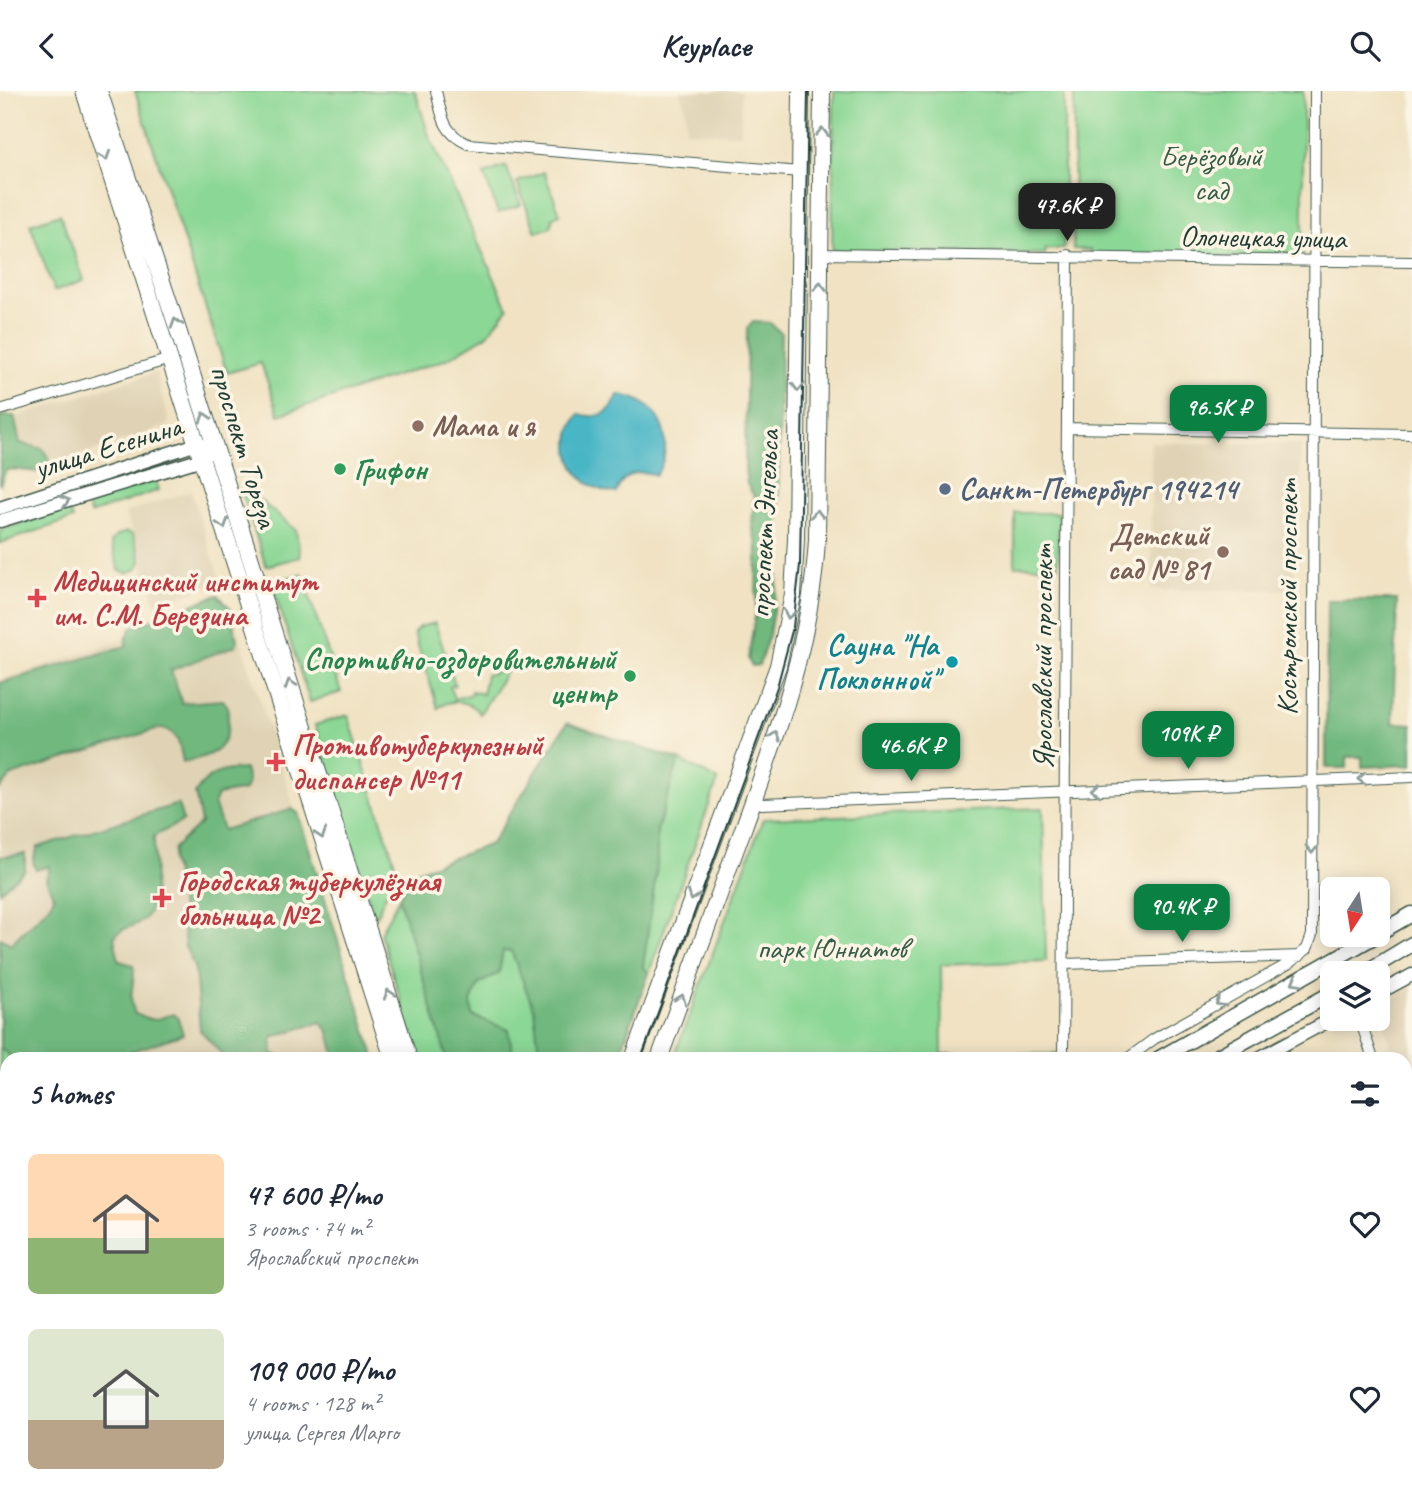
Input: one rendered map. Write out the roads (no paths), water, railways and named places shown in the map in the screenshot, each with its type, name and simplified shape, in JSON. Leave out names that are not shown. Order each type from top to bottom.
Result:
[{"type":"main road","name":"проспект Тореза","points":[[84,91],[391,1052]]},
{"type":"main road","name":"проспект Тореза","points":[[99,91],[408,1052]]},
{"type":"main road","name":"проспект Энгельса","points":[[636,1052],[771,688],[793,595],[796,539],[801,91]]},
{"type":"main road","name":"проспект Энгельса","points":[[662,1052],[753,801],[798,666],[813,596],[822,91]]},
{"type":"main road","points":[[716,832],[732,833],[739,840]]},
{"type":"main road","points":[[1390,927],[1412,914]]},
{"type":"main road","points":[[1384,961],[1412,944]]},
{"type":"main road","points":[[1170,1052],[1354,947]]},
{"type":"main road","points":[[1226,1052],[1320,1000]]},
{"type":"street","points":[[436,91],[444,125],[453,137],[468,144],[800,171]]},
{"type":"street","name":"Костромской проспект","points":[[1301,956],[1312,935],[1315,91]]},
{"type":"street","name":"Олонецкая улица","points":[[820,254],[1412,262]]},
{"type":"street","name":"Ярославский проспект","points":[[1063,1052],[1068,256]]},
{"type":"street","points":[[0,410],[170,359]]},
{"type":"street","points":[[1068,428],[1412,434]]},
{"type":"street","name":"улица Есенина","points":[[0,521],[214,446]]},
{"type":"street","name":"улица Есенина","points":[[0,508],[200,451]]},
{"type":"street","points":[[753,801],[762,804],[1412,777]]},
{"type":"street","points":[[1064,964],[1301,956]]},
{"type":"street","points":[[1136,1052],[1154,1038],[1301,956]]},
{"type":"street","points":[[1390,987],[1412,975]]},
{"type":"street","points":[[1270,1052],[1320,1025]]},
{"type":"street","points":[[1364,1031],[1371,1052]]},
{"type":"water","points":[[618,395],[644,404],[654,413],[661,423],[665,449],[656,475],[642,472],[631,474],[622,481],[616,493],[589,484],[580,475],[573,465],[569,440],[579,414],[603,414],[612,407]]},
{"type":"tram line","points":[[644,1052],[777,687],[793,627],[800,565],[808,91]]},
{"type":"place","name":"Мама и я","points":[[418,426]]},
{"type":"place","name":"Грифон","points":[[340,469]]},
{"type":"place","name":"Санкт-Петербург 194214","points":[[945,489]]},
{"type":"place","name":"Детский сад № 81","points":[[1223,552]]},
{"type":"place","name":"Медицинский институт им. С.М. Березина","points":[[37,598]]},
{"type":"place","name":"Сауна \"На Поклонной\"","points":[[952,662]]},
{"type":"place","name":"Спортивно-оздоровительный центр","points":[[630,676]]},
{"type":"place","name":"Противотуберкулезный диспансер №11","points":[[276,762]]},
{"type":"place","name":"Городская туберкулёзная больница №2","points":[[162,898]]},
{"type":"park label","name":"Берёзовый сад","points":[[1211,174]]},
{"type":"park label","name":"парк Юннатов","points":[[832,948]]}]
